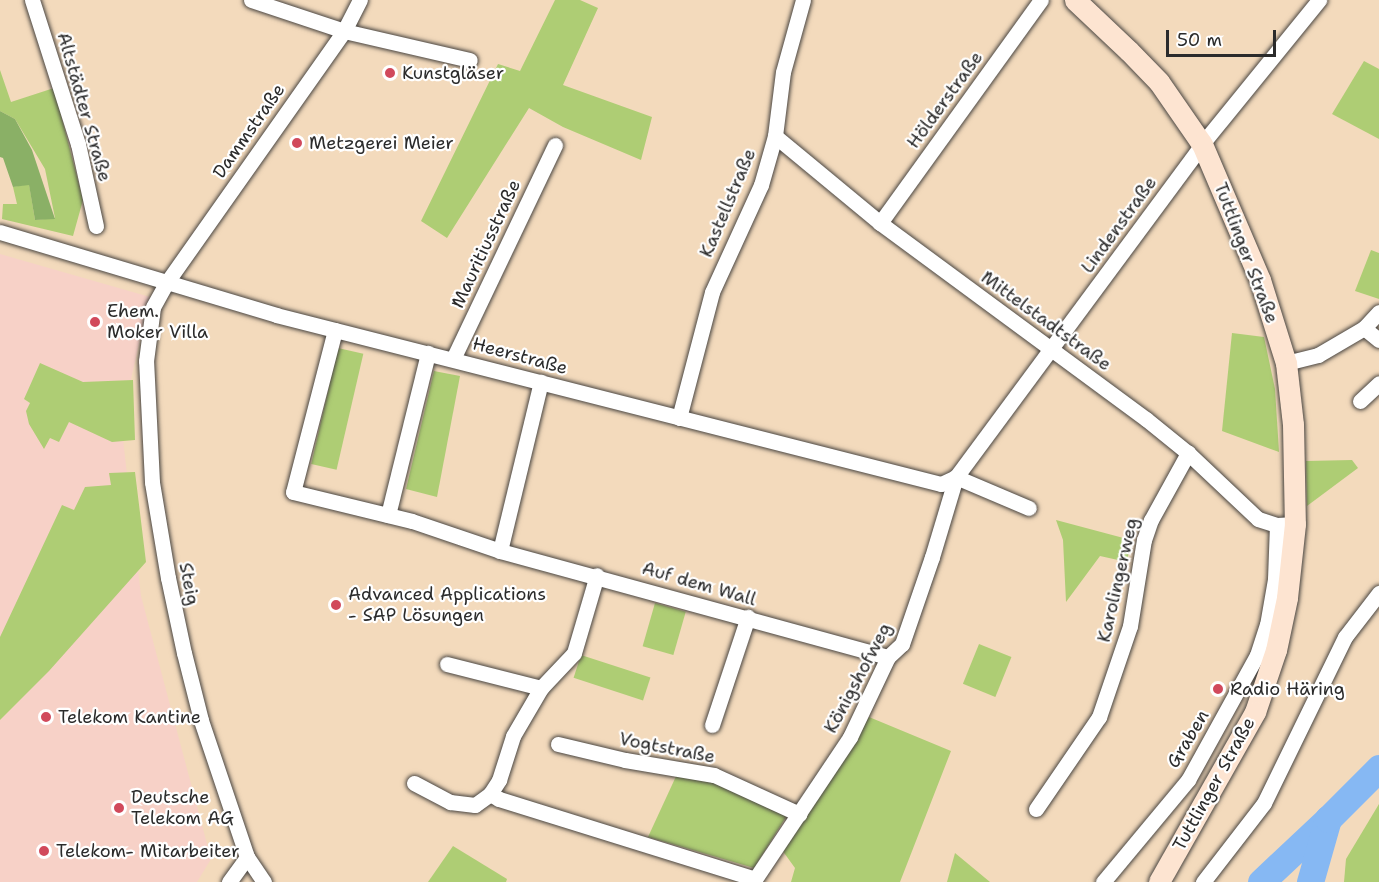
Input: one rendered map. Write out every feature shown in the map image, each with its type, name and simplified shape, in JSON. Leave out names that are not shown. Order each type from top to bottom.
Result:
[{"type":"street","name":"Altstädter Straße","points":[[32,0],[78,144],[96,226]]},
{"type":"street","points":[[251,0],[344,31],[470,60]]},
{"type":"street","name":"Dammstraße","points":[[167,282],[344,31],[360,0]]},
{"type":"street","name":"Kastellstraße","points":[[679,418],[712,292],[761,185],[775,136],[783,72],[803,0]]},
{"type":"street","name":"Hölderstraße","points":[[880,223],[1041,0]]},
{"type":"street","name":"Tuttlinger Straße","points":[[1075,0],[1159,82],[1202,144],[1260,280],[1287,363],[1296,463],[1286,524],[1287,598],[1276,651],[1255,712],[1159,882]]},
{"type":"street","name":"Lindenstraße","points":[[956,477],[1202,144],[1319,0]]},
{"type":"street","name":"Mittelstadtstraße","points":[[775,136],[880,223],[1052,349],[1188,453],[1258,519],[1286,524]]},
{"type":"street","name":"Mauritiusstraße","points":[[453,359],[555,145]]},
{"type":"street","name":"Heerstraße","points":[[0,232],[276,315],[941,484],[956,477]]},
{"type":"street","name":"Steig","points":[[167,282],[153,307],[146,361],[152,482],[168,578],[192,684],[247,857],[264,882]]},
{"type":"street","points":[[1287,363],[1318,356],[1364,328],[1379,312]]},
{"type":"street","points":[[1364,328],[1379,340]]},
{"type":"street","name":"Auf dem Wall","points":[[335,330],[293,492],[388,515],[500,551],[597,575],[888,657]]},
{"type":"street","points":[[388,515],[428,353]]},
{"type":"street","points":[[500,551],[541,382]]},
{"type":"street","points":[[1360,401],[1379,383]]},
{"type":"street","name":"Karolingerweg","points":[[1036,809],[1099,717],[1130,626],[1144,540],[1151,520],[1188,453]]},
{"type":"street","points":[[956,477],[1029,508]]},
{"type":"street","name":"Königshofweg","points":[[490,794],[499,800],[752,881],[850,737],[888,657],[902,644],[933,557],[956,477]]},
{"type":"street","name":"Graben","points":[[1103,882],[1188,780],[1257,655],[1267,625],[1286,524]]},
{"type":"street","points":[[414,783],[450,802],[475,805],[490,794],[499,780],[513,736],[541,688],[574,653],[597,575]]},
{"type":"street","points":[[1203,882],[1264,803],[1346,637],[1379,592]]},
{"type":"street","points":[[712,725],[748,617]]},
{"type":"street","points":[[447,664],[541,688]]},
{"type":"street","name":"Vogtstraße","points":[[558,744],[625,760],[714,775],[799,814]]},
{"type":"street","points":[[229,882],[247,857]]},
{"type":"shaded area","points":[[0,254],[150,297],[121,422],[141,596],[211,859],[197,882],[0,882],[0,720],[19,701],[0,693]]},
{"type":"green space","points":[[555,0],[580,0],[598,8],[563,85],[652,117],[641,160],[563,127],[529,108],[447,238],[421,221],[498,64],[520,71]]},
{"type":"green space","points":[[1364,61],[1379,69],[1379,139],[1332,114]]},
{"type":"green space","points":[[0,70],[11,102],[54,88],[83,200],[73,236],[2,219],[3,204],[17,204],[13,187],[29,184],[35,220],[55,218],[45,169],[15,119],[0,111]]},
{"type":"green space","points":[[0,111],[15,119],[32,150],[55,219],[35,220],[29,185],[13,187],[3,158],[0,157]]},
{"type":"green space","points":[[1371,250],[1379,253],[1379,299],[1355,291]]},
{"type":"green space","points":[[1232,333],[1264,337],[1275,389],[1279,452],[1222,431]]},
{"type":"green space","points":[[338,348],[363,354],[337,470],[311,464]]},
{"type":"green space","points":[[40,363],[83,382],[133,380],[135,440],[112,442],[69,422],[59,442],[50,438],[44,449],[29,424],[26,411],[30,403],[24,399]]},
{"type":"green space","points":[[434,371],[460,376],[437,497],[406,489]]},
{"type":"green space","points":[[1352,460],[1358,468],[1307,506],[1306,461]]},
{"type":"green space","points":[[135,472],[146,562],[49,671],[0,720],[0,637],[62,505],[74,510],[85,487],[111,485],[109,473]]},
{"type":"green space","points":[[1056,520],[1131,540],[1127,562],[1100,556],[1066,602],[1063,540]]},
{"type":"green space","points":[[655,603],[686,612],[673,655],[643,646]]},
{"type":"green space","points":[[979,644],[1011,657],[995,697],[963,684]]},
{"type":"green space","points":[[581,655],[650,678],[643,700],[574,678]]},
{"type":"green space","points":[[869,717],[951,751],[900,882],[791,882],[795,868],[782,850]]},
{"type":"green space","points":[[678,772],[712,780],[777,809],[786,817],[754,868],[648,837]]},
{"type":"green space","points":[[1379,804],[1379,882],[1344,882],[1346,859]]},
{"type":"green space","points":[[453,846],[507,879],[506,882],[428,882]]},
{"type":"green space","points":[[955,853],[990,882],[947,882]]},
{"type":"waterway","points":[[1310,882],[1328,819],[1379,768]]},
{"type":"waterway","points":[[1261,882],[1326,821]]},
{"type":"place","name":"Kunstgläser","points":[[390,73]]},
{"type":"place","name":"Metzgerei Meier","points":[[297,143]]},
{"type":"place","name":"Ehem. Moker Villa","points":[[95,322]]},
{"type":"place","name":"Advanced Applications - SAP Lösungen","points":[[336,605]]},
{"type":"place","name":"Radio Häring","points":[[1218,689]]},
{"type":"place","name":"Telekom Kantine","points":[[46,717]]},
{"type":"place","name":"Deutsche Telekom AG","points":[[119,808]]},
{"type":"place","name":"Telekom- Mitarbeiter","points":[[44,851]]}]
